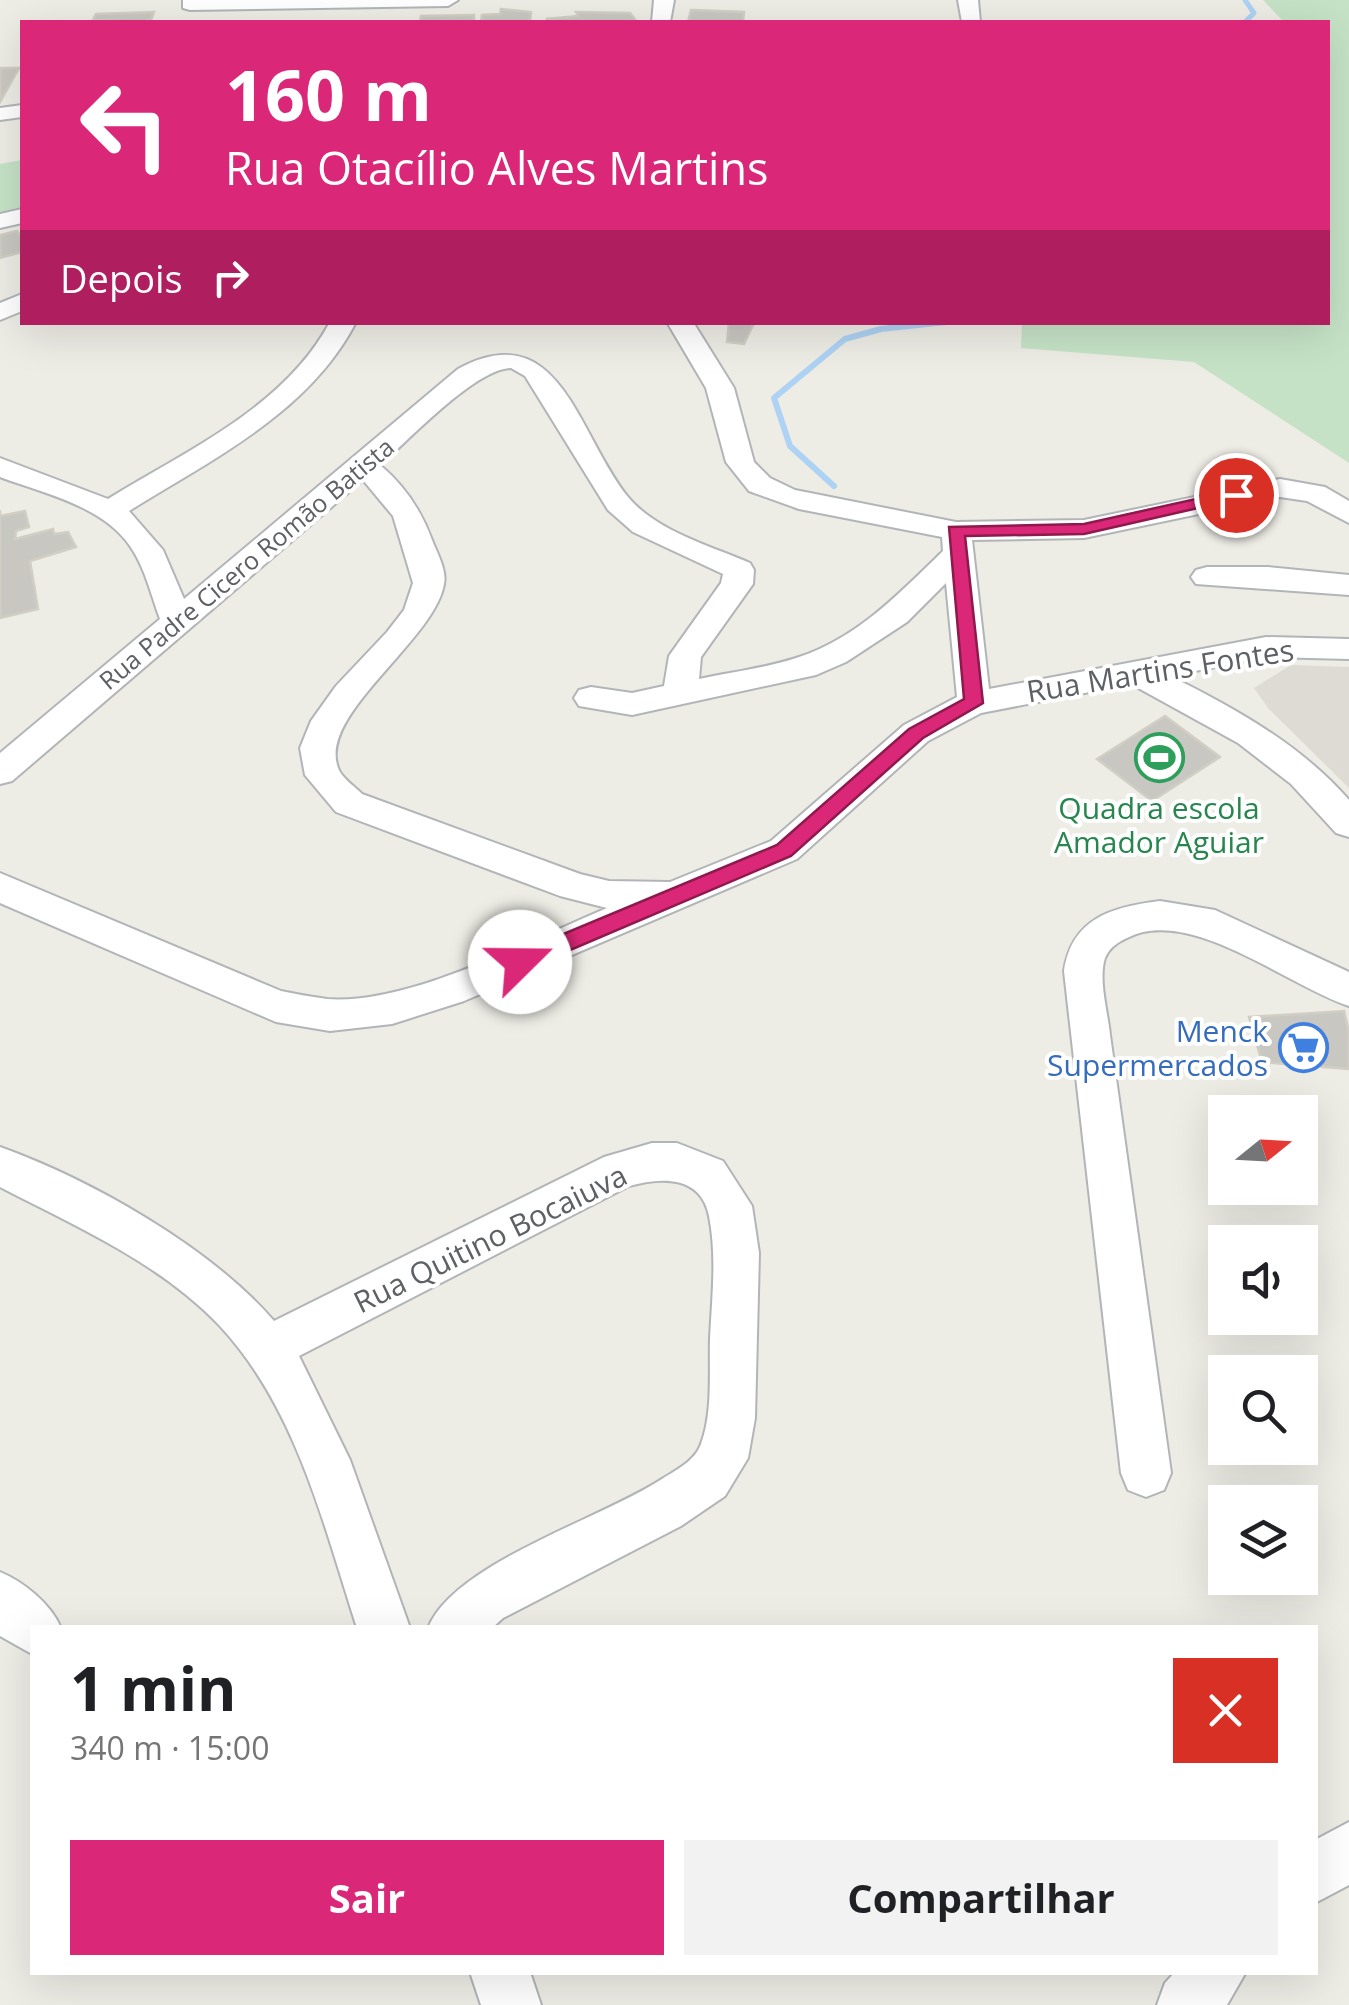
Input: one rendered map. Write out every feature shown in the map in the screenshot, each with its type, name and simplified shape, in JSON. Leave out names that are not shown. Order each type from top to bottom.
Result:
[{"type":"street","points":[[188,9],[418,6],[448,0]]},
{"type":"street","points":[[107,512],[271,408],[317,366],[334,344],[342,325]]},
{"type":"street","points":[[681,325],[689,345],[719,384],[732,445],[741,465],[752,478],[784,497],[810,505],[840,507],[957,542],[1084,529],[1280,488],[1316,493],[1349,514]]},
{"type":"street","name":"Rua Padre Cicero Romão Batista","points":[[0,772],[468,375],[497,361],[514,359],[534,371],[618,504],[657,533],[739,570],[737,584],[685,656],[680,695]]},
{"type":"street","points":[[363,466],[396,494],[430,578],[425,602],[409,628],[329,717],[317,739],[318,763],[326,786],[349,803],[610,895],[690,892]]},
{"type":"street","points":[[0,467],[107,512],[135,531],[152,560],[177,621]]},
{"type":"street","points":[[591,698],[632,704],[804,667],[834,655],[896,615],[957,542]]},
{"type":"street","points":[[957,542],[974,703]]},
{"type":"street","points":[[1207,578],[1268,577],[1349,585]]},
{"type":"street","name":"Rua Martins Fontes","points":[[0,887],[262,1001],[330,1015],[392,1008],[450,990],[784,850],[916,733],[950,712],[974,703],[1266,647],[1349,649]]},
{"type":"street","points":[[1132,671],[1255,736],[1296,770],[1349,824]]},
{"type":"street","points":[[532,870],[568,897],[568,921],[556,947]]},
{"type":"street","points":[[1146,1473],[1090,1036],[1086,950],[1103,933],[1130,919],[1160,915],[1200,920],[1349,990]]},
{"type":"street","name":"Rua Quitino Bocaiuva","points":[[265,1350],[620,1170],[652,1160],[677,1161],[708,1174],[730,1206],[736,1254],[731,1418],[724,1458],[706,1479],[663,1508],[484,1599],[457,1625]]},
{"type":"street","points":[[0,1166],[172,1260],[235,1310],[286,1379],[320,1446],[383,1625]]},
{"type":"street","points":[[0,1598],[30,1625]]},
{"type":"street","points":[[1318,1872],[1349,1851]]},
{"type":"street","points":[[501,1975],[511,2005]]},
{"type":"street","points":[[1187,2005],[1213,1975]]},
{"type":"shaded area","points":[[1291,665],[1349,667],[1349,788],[1268,708],[1254,688]]},
{"type":"green space","points":[[1263,0],[1349,0],[1349,463],[1194,362],[1021,348],[1022,325],[1330,325],[1330,20],[1282,20]]},
{"type":"green space","points":[[20,160],[20,207],[0,212],[0,164]]},
{"type":"building","points":[[501,9],[531,12],[530,20],[481,20],[482,15],[500,14]]},
{"type":"building","points":[[691,10],[744,12],[743,20],[688,20]]},
{"type":"building","points":[[154,12],[151,20],[93,20],[96,14]]},
{"type":"building","points":[[576,12],[630,13],[635,20],[547,20],[578,16]]},
{"type":"building","points":[[474,15],[474,20],[420,20],[421,16]]},
{"type":"building","points":[[0,68],[19,68],[0,102]]},
{"type":"building","points":[[17,231],[20,253],[0,258],[0,235]]},
{"type":"building","points":[[729,325],[753,325],[744,344],[727,342]]},
{"type":"building","points":[[25,511],[29,527],[16,531],[15,539],[53,529],[54,534],[68,532],[76,547],[30,561],[38,609],[0,618],[0,516]]},
{"type":"building","name":"Quadra escola Amador Aguiar","points":[[1165,716],[1220,757],[1152,801],[1097,759]]},
{"type":"building","name":"Menck Supermercados","points":[[1344,1011],[1349,1032],[1349,1069],[1262,1062],[1249,1017]]},
{"type":"waterway","points":[[1245,0],[1254,13],[1247,20]]},
{"type":"waterway","points":[[834,486],[790,446],[774,398],[845,339],[881,329],[918,325]]},
{"type":"place","name":"Quadra escola Amador Aguiar","points":[[1159,758]]},
{"type":"place","name":"Menck Supermercados","points":[[1303,1047]]},
{"type":"route","points":[[520,962],[784,850],[916,733],[950,712],[974,703],[956,531],[1084,529],[1236,495]]}]
